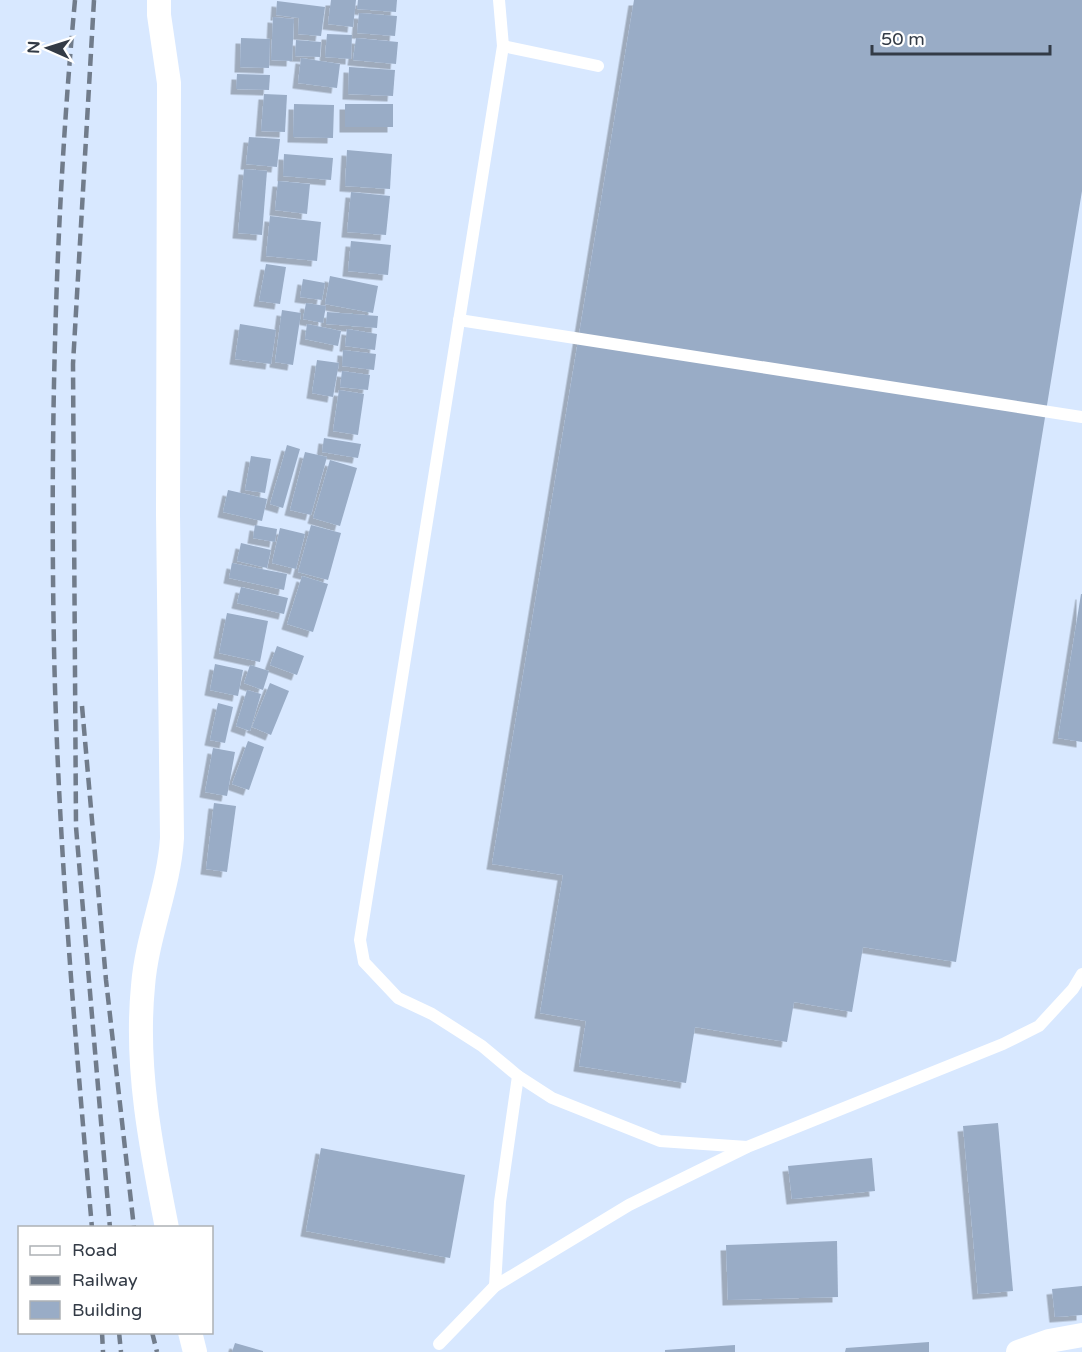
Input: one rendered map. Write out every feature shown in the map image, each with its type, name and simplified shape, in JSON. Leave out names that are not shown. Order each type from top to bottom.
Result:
[{"type":"street","points":[[159,0],[169,83],[168,514],[172,838],[170,866],[147,957],[140,1022],[145,1108],[167,1226]]},
{"type":"street","points":[[190,1334],[195,1352]]},
{"type":"street","points":[[1018,1352],[1049,1341],[1082,1335]]},
{"type":"lane","points":[[499,0],[503,46],[360,940],[364,962],[398,998],[432,1014],[482,1046],[518,1076],[552,1098],[660,1141],[747,1147]]},
{"type":"lane","points":[[503,46],[597,66]]},
{"type":"lane","points":[[459,320],[1082,417]]},
{"type":"lane","points":[[439,1344],[495,1286],[629,1205],[747,1147],[1003,1044],[1040,1026],[1073,989],[1082,974]]},
{"type":"lane","points":[[495,1286],[500,1202],[518,1076]]},
{"type":"building","points":[[331,0],[356,0],[353,27],[328,24]]},
{"type":"building","points":[[358,0],[397,0],[396,12],[357,9]]},
{"type":"building","points":[[634,0],[1082,0],[1082,191],[956,962],[863,947],[852,1012],[794,1002],[787,1042],[695,1027],[686,1083],[579,1066],[586,1021],[540,1013],[563,875],[492,864]]},
{"type":"building","points":[[277,1],[325,7],[321,36],[298,34],[299,18],[276,15]]},
{"type":"building","points":[[359,13],[397,16],[395,36],[357,33]]},
{"type":"building","points":[[273,17],[294,19],[292,61],[271,60]]},
{"type":"building","points":[[327,34],[352,35],[351,59],[325,57]]},
{"type":"building","points":[[241,38],[270,39],[269,68],[240,67]]},
{"type":"building","points":[[356,38],[398,42],[396,64],[353,60]]},
{"type":"building","points":[[296,40],[321,42],[320,57],[295,56]]},
{"type":"building","points":[[301,58],[340,64],[337,88],[298,83]]},
{"type":"building","points":[[349,67],[395,70],[393,96],[348,94]]},
{"type":"building","points":[[237,74],[270,75],[269,90],[236,89]]},
{"type":"building","points":[[264,94],[287,95],[285,132],[261,131]]},
{"type":"building","points":[[294,104],[334,105],[333,138],[293,137]]},
{"type":"building","points":[[345,104],[393,104],[393,127],[345,127]]},
{"type":"building","points":[[249,137],[280,139],[277,167],[246,164]]},
{"type":"building","points":[[347,150],[392,154],[390,189],[345,186]]},
{"type":"building","points":[[284,154],[333,158],[331,180],[283,176]]},
{"type":"building","points":[[244,169],[267,171],[262,235],[238,233]]},
{"type":"building","points":[[278,181],[310,184],[307,214],[275,210]]},
{"type":"building","points":[[351,192],[390,196],[386,235],[347,232]]},
{"type":"building","points":[[270,216],[321,222],[317,261],[266,256]]},
{"type":"building","points":[[351,241],[391,245],[388,275],[348,271]]},
{"type":"building","points":[[266,264],[286,267],[280,304],[259,301]]},
{"type":"building","points":[[330,276],[378,286],[373,313],[325,304]]},
{"type":"building","points":[[303,279],[325,283],[322,300],[300,297]]},
{"type":"building","points":[[306,303],[326,306],[323,323],[303,319]]},
{"type":"building","points":[[282,310],[301,313],[293,365],[275,362]]},
{"type":"building","points":[[327,312],[378,316],[377,328],[326,324]]},
{"type":"building","points":[[240,324],[276,330],[271,364],[235,359]]},
{"type":"building","points":[[307,324],[341,331],[338,346],[305,339]]},
{"type":"building","points":[[347,329],[377,334],[375,350],[345,346]]},
{"type":"building","points":[[343,350],[376,354],[374,370],[342,366]]},
{"type":"building","points":[[317,360],[339,363],[333,397],[312,393]]},
{"type":"building","points":[[342,371],[370,375],[368,390],[340,387]]},
{"type":"building","points":[[339,390],[364,394],[358,435],[333,431]]},
{"type":"building","points":[[324,438],[361,444],[358,458],[322,452]]},
{"type":"building","points":[[287,445],[300,449],[283,508],[270,504]]},
{"type":"building","points":[[305,452],[327,457],[311,515],[290,510]]},
{"type":"building","points":[[251,456],[271,459],[265,493],[245,490]]},
{"type":"building","points":[[330,460],[357,468],[340,526],[313,518]]},
{"type":"building","points":[[228,490],[267,499],[262,521],[223,512]]},
{"type":"building","points":[[255,525],[277,529],[275,542],[253,538]]},
{"type":"building","points":[[311,525],[341,533],[328,580],[298,572]]},
{"type":"building","points":[[280,528],[305,534],[296,569],[272,563]]},
{"type":"building","points":[[241,543],[271,550],[267,568],[237,561]]},
{"type":"building","points":[[232,563],[287,574],[284,590],[229,578]]},
{"type":"building","points":[[302,576],[328,584],[313,632],[287,624]]},
{"type":"building","points":[[241,587],[288,598],[284,614],[237,603]]},
{"type":"building","points":[[1082,594],[1082,742],[1058,738]]},
{"type":"building","points":[[227,613],[268,621],[260,662],[219,653]]},
{"type":"building","points":[[277,646],[304,656],[297,675],[270,665]]},
{"type":"building","points":[[215,664],[243,670],[238,696],[210,690]]},
{"type":"building","points":[[250,665],[269,671],[263,690],[244,683]]},
{"type":"building","points":[[270,683],[289,691],[271,735],[252,727]]},
{"type":"building","points":[[247,690],[261,694],[250,731],[236,726]]},
{"type":"building","points":[[218,703],[233,707],[225,743],[210,740]]},
{"type":"building","points":[[248,741],[264,747],[249,790],[232,784]]},
{"type":"building","points":[[213,748],[235,752],[227,796],[205,792]]},
{"type":"building","points":[[214,803],[236,806],[227,872],[206,869]]},
{"type":"building","points":[[998,1123],[1013,1291],[978,1294],[963,1126]]},
{"type":"building","points":[[321,1148],[465,1175],[450,1258],[306,1231]]},
{"type":"building","points":[[872,1158],[875,1191],[792,1199],[788,1166]]},
{"type":"building","points":[[837,1241],[838,1297],[728,1300],[726,1245]]},
{"type":"building","points":[[1082,1286],[1082,1315],[1055,1317],[1052,1289]]},
{"type":"building","points":[[929,1342],[929,1352],[845,1352],[846,1348]]},
{"type":"building","points":[[235,1343],[263,1351],[263,1352],[232,1352]]},
{"type":"building","points":[[735,1345],[735,1352],[665,1352],[665,1350]]},
{"type":"railway","points":[[75,0],[63,162],[56,324],[53,486],[54,648],[63,865],[92,1226]]},
{"type":"railway","points":[[94,0],[73,364],[76,827],[110,1226]]},
{"type":"railway","points":[[82,706],[106,980],[134,1226]]},
{"type":"railway","points":[[102,1334],[103,1352]]},
{"type":"railway","points":[[119,1334],[121,1352]]},
{"type":"railway","points":[[152,1334],[157,1352]]}]
